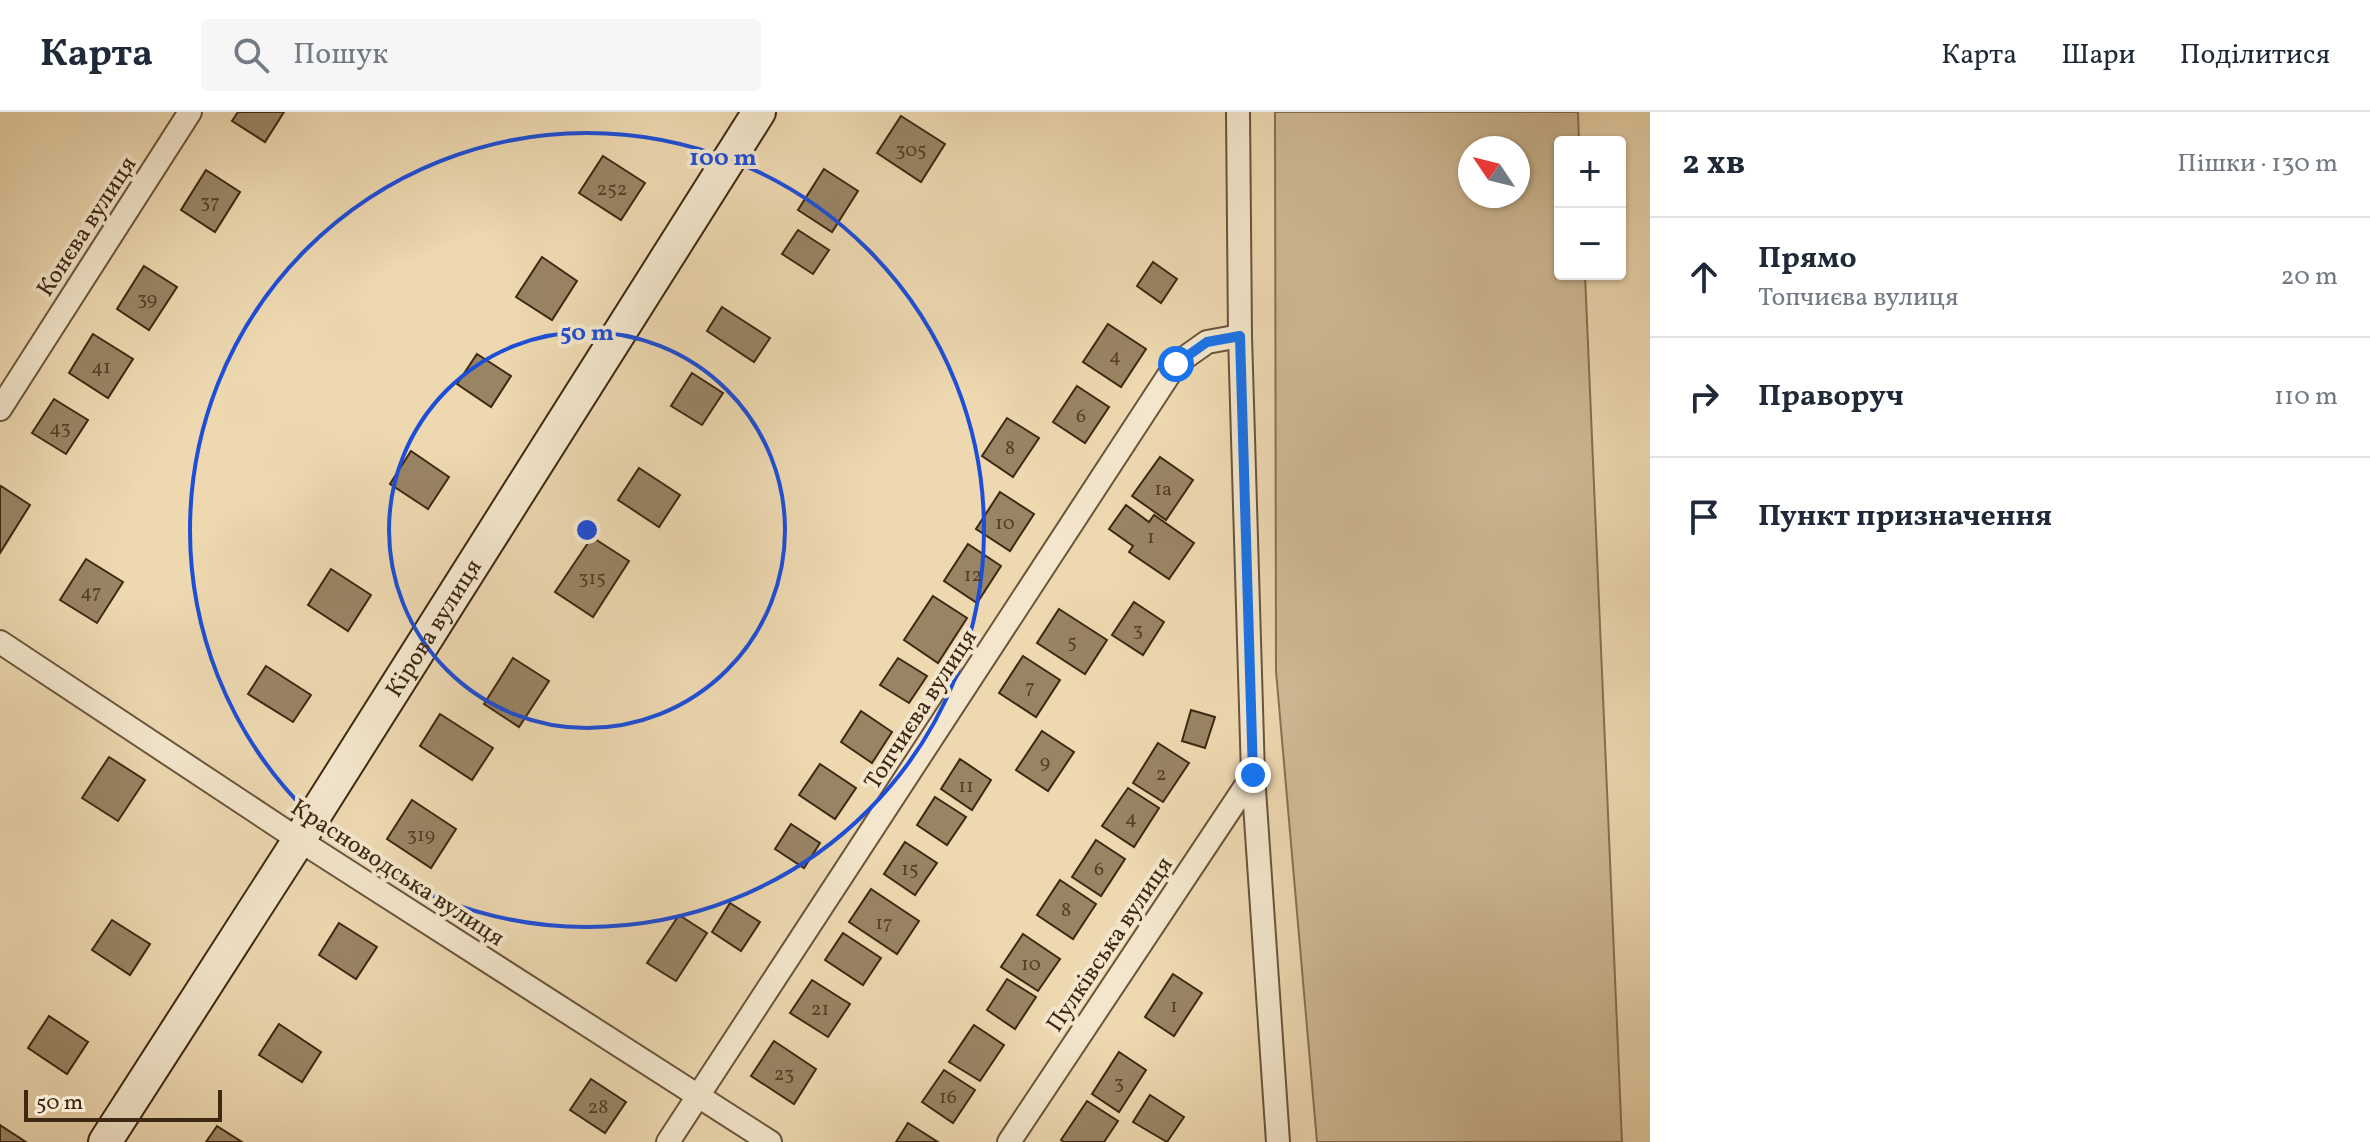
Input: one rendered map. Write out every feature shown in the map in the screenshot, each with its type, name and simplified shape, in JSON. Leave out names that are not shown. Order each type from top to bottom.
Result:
[{"type":"main road","name":"Кірова вулиця","points":[[105,1142],[759,112]]},
{"type":"street","name":"Конєва вулиця","points":[[0,409],[190,112]]},
{"type":"street","points":[[1238,112],[1240,336],[1253,775],[1278,1142]]},
{"type":"street","name":"Топчиєва вулиця","points":[[668,1142],[1176,364],[1207,342],[1240,336]]},
{"type":"street","name":"Красноводська вулиця","points":[[0,642],[299,840],[770,1142]]},
{"type":"street","name":"Пулківська вулиця","points":[[1009,1142],[1253,775]]},
{"type":"shaded area","points":[[1275,112],[1578,112],[1579,136],[1554,136],[1554,280],[1585,280],[1622,1142],[1317,1142],[1276,671]]},
{"type":"building","points":[[238,112],[284,112],[265,142],[232,121]]},
{"type":"building","points":[[901,116],[945,144],[921,182],[877,153]]},
{"type":"building","points":[[603,156],[645,183],[621,220],[579,193]]},
{"type":"building","points":[[824,169],[858,191],[832,232],[798,210]]},
{"type":"building","points":[[206,170],[240,192],[215,232],[181,210]]},
{"type":"building","points":[[798,230],[829,250],[813,274],[782,254]]},
{"type":"building","points":[[542,257],[577,281],[552,320],[516,297]]},
{"type":"building","points":[[1153,262],[1177,279],[1161,303],[1137,286]]},
{"type":"building","points":[[144,266],[177,287],[149,330],[117,309]]},
{"type":"building","points":[[722,307],[770,338],[754,362],[707,331]]},
{"type":"building","points":[[1108,324],[1146,349],[1121,387],[1083,362]]},
{"type":"building","points":[[93,334],[133,359],[108,398],[69,373]]},
{"type":"building","points":[[477,354],[511,376],[491,407],[457,384]]},
{"type":"building","points":[[692,373],[723,393],[702,425],[671,406]]},
{"type":"building","points":[[1077,386],[1109,407],[1085,443],[1053,422]]},
{"type":"building","points":[[54,399],[88,420],[66,454],[32,433]]},
{"type":"building","points":[[1007,418],[1039,438],[1013,477],[982,456]]},
{"type":"building","points":[[411,451],[449,477],[428,509],[390,484]]},
{"type":"building","points":[[1160,457],[1193,480],[1166,520],[1132,496]]},
{"type":"building","points":[[639,468],[680,495],[659,527],[618,500]]},
{"type":"building","points":[[0,488],[30,505],[0,553]]},
{"type":"building","points":[[1000,492],[1034,514],[1010,551],[976,529]]},
{"type":"building","points":[[1126,505],[1149,522],[1154,515],[1194,543],[1169,579],[1129,552],[1133,546],[1109,529]]},
{"type":"building","points":[[592,537],[629,561],[593,617],[555,592]]},
{"type":"building","points":[[968,544],[1001,566],[977,603],[944,581]]},
{"type":"building","points":[[86,559],[123,582],[97,623],[60,600]]},
{"type":"building","points":[[331,569],[371,595],[348,631],[308,605]]},
{"type":"building","points":[[933,596],[967,618],[938,663],[904,640]]},
{"type":"building","points":[[1134,602],[1164,622],[1143,655],[1112,635]]},
{"type":"building","points":[[1059,609],[1107,640],[1085,674],[1037,643]]},
{"type":"building","points":[[1023,656],[1060,680],[1036,717],[999,693]]},
{"type":"building","points":[[513,658],[549,681],[519,727],[484,704]]},
{"type":"building","points":[[898,658],[927,676],[909,703],[880,685]]},
{"type":"building","points":[[266,666],[311,695],[293,722],[248,694]]},
{"type":"building","points":[[1191,710],[1215,717],[1205,748],[1182,741]]},
{"type":"building","points":[[861,711],[892,732],[872,763],[841,742]]},
{"type":"building","points":[[440,714],[493,748],[472,780],[420,746]]},
{"type":"building","points":[[1042,731],[1074,752],[1048,791],[1016,770]]},
{"type":"building","points":[[1158,743],[1189,763],[1163,802],[1133,783]]},
{"type":"building","points":[[109,757],[145,780],[118,821],[82,798]]},
{"type":"building","points":[[960,759],[991,780],[972,810],[941,789]]},
{"type":"building","points":[[820,764],[856,788],[835,819],[799,795]]},
{"type":"building","points":[[1128,788],[1159,808],[1134,847],[1102,826]]},
{"type":"building","points":[[935,797],[966,817],[947,845],[917,825]]},
{"type":"building","points":[[412,800],[456,829],[431,868],[387,839]]},
{"type":"building","points":[[791,824],[820,843],[804,868],[775,849]]},
{"type":"building","points":[[1096,840],[1125,859],[1101,896],[1072,877]]},
{"type":"building","points":[[905,842],[937,863],[915,895],[884,874]]},
{"type":"building","points":[[1060,880],[1096,904],[1073,939],[1037,915]]},
{"type":"building","points":[[871,889],[919,921],[897,954],[849,922]]},
{"type":"building","points":[[730,903],[760,922],[741,951],[712,932]]},
{"type":"building","points":[[679,915],[707,933],[676,981],[647,963]]},
{"type":"building","points":[[112,920],[150,944],[130,975],[92,950]]},
{"type":"building","points":[[339,923],[377,947],[356,979],[319,955]]},
{"type":"building","points":[[843,933],[881,958],[863,985],[825,960]]},
{"type":"building","points":[[1023,934],[1060,959],[1038,991],[1001,967]]},
{"type":"building","points":[[1173,974],[1202,993],[1174,1036],[1145,1017]]},
{"type":"building","points":[[1007,979],[1036,997],[1015,1029],[987,1010]]},
{"type":"building","points":[[812,980],[850,1004],[828,1037],[790,1013]]},
{"type":"building","points":[[49,1016],[88,1042],[67,1074],[28,1048]]},
{"type":"building","points":[[279,1024],[321,1052],[302,1082],[259,1055]]},
{"type":"building","points":[[974,1025],[1004,1045],[980,1081],[949,1062]]},
{"type":"building","points":[[774,1041],[816,1069],[794,1104],[751,1076]]},
{"type":"building","points":[[1119,1052],[1146,1070],[1119,1112],[1092,1094]]},
{"type":"building","points":[[944,1070],[975,1090],[953,1123],[922,1102]]},
{"type":"building","points":[[591,1079],[626,1102],[605,1133],[570,1110]]},
{"type":"building","points":[[1150,1095],[1184,1117],[1167,1142],[1133,1122]]},
{"type":"building","points":[[1087,1101],[1118,1121],[1104,1142],[1064,1142],[1061,1140]]},
{"type":"building","points":[[908,1123],[938,1142],[896,1142]]},
{"type":"building","points":[[0,1125],[26,1142],[0,1142]]},
{"type":"building","points":[[217,1126],[242,1142],[206,1142]]},
{"type":"route","points":[[1176,364],[1207,342],[1240,336],[1253,775]]}]
